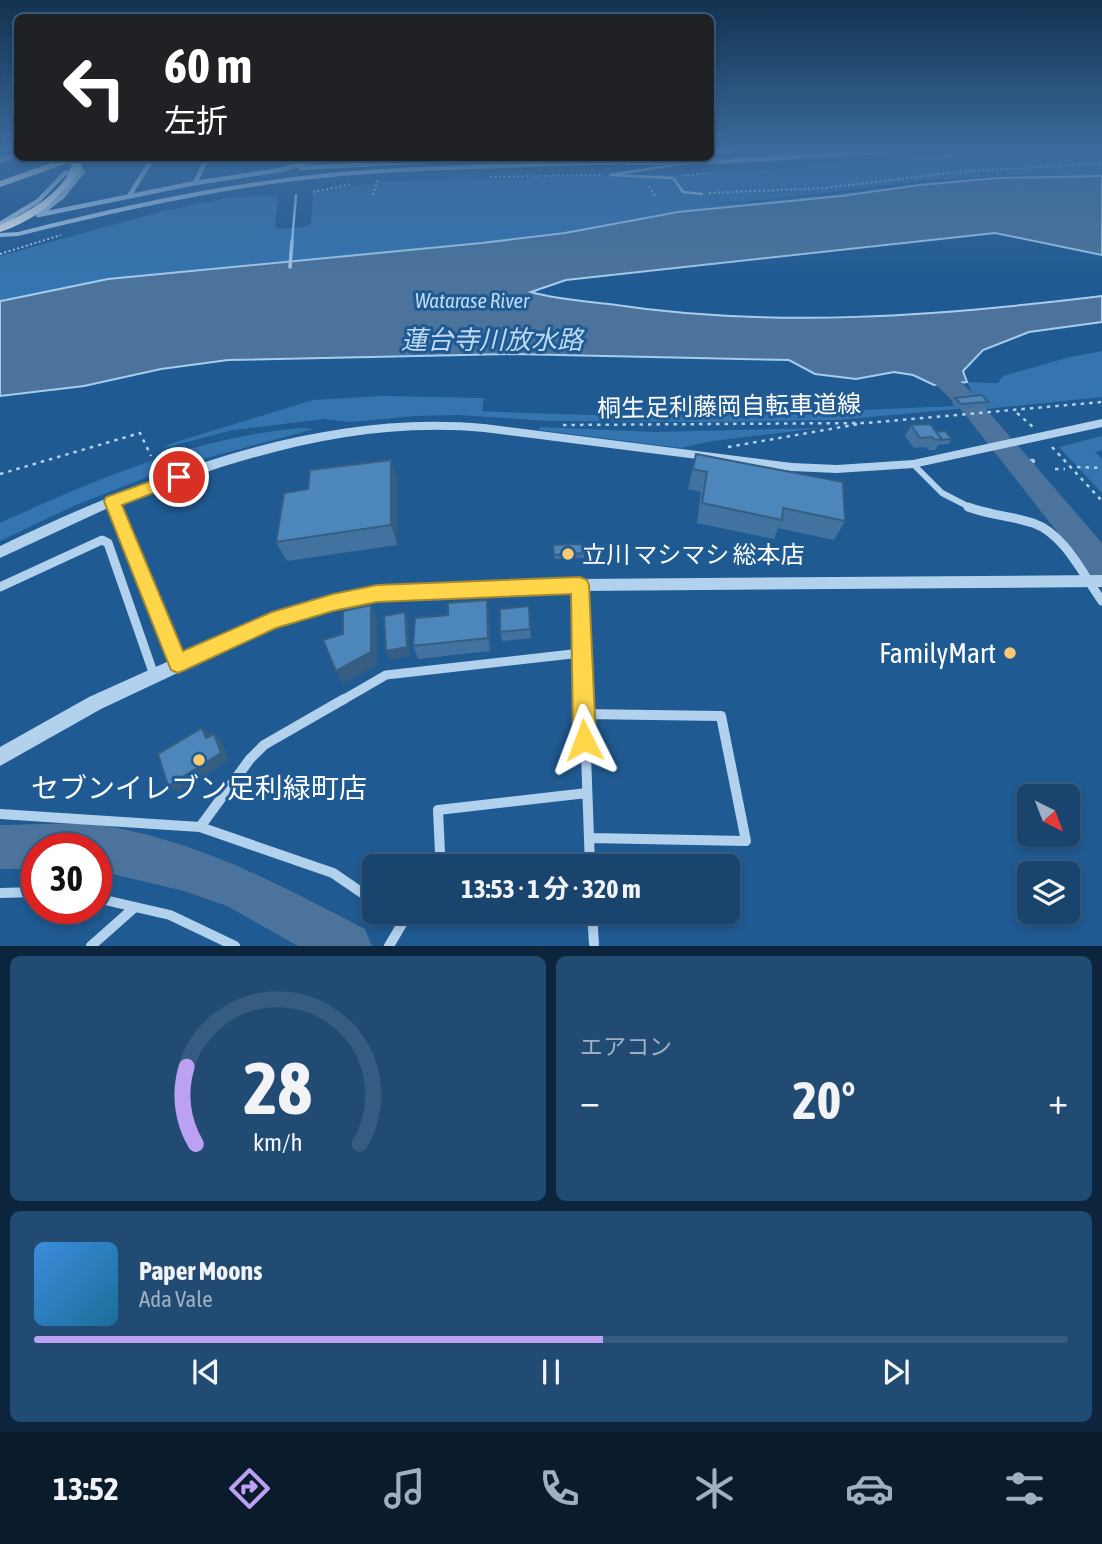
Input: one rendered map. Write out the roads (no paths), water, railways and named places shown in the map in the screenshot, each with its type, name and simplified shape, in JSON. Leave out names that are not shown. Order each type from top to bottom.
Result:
[{"type":"main road","points":[[0,229],[37,209],[52,194]]},
{"type":"street","points":[[0,224],[28,208],[43,194]]},
{"type":"street","points":[[64,194],[38,215],[138,194]]},
{"type":"street","points":[[0,235],[18,234],[193,194]]},
{"type":"street","points":[[0,552],[112,501],[202,469],[319,437],[412,426],[464,426],[792,467],[837,469],[913,464],[1102,423]]},
{"type":"street","points":[[913,464],[933,488],[950,501],[975,511],[1027,522],[1045,529],[1095,582],[1102,601]]},
{"type":"street","points":[[112,501],[178,663]]},
{"type":"street","points":[[0,587],[95,541],[108,543],[154,675]]},
{"type":"street","points":[[0,757],[95,704],[272,621],[333,603],[377,594],[580,585],[1095,582]]},
{"type":"street","points":[[580,585],[590,854]]},
{"type":"street","points":[[200,827],[250,759],[264,745],[386,675],[581,653]]},
{"type":"street","points":[[583,714],[721,716],[746,841],[589,838]]},
{"type":"street","points":[[440,854],[438,810],[587,793]]},
{"type":"street","points":[[0,814],[200,827],[333,873],[362,893]]},
{"type":"street","points":[[0,893],[21,892]]},
{"type":"street","points":[[112,902],[170,915],[235,946]]},
{"type":"street","points":[[91,946],[135,907]]},
{"type":"street","points":[[391,941],[401,924]]},
{"type":"street","points":[[593,924],[594,944]]},
{"type":"water","name":"Watarase River","points":[[1102,194],[1102,255],[995,233],[566,280],[531,292],[569,300],[671,312],[794,318],[917,314],[1102,296],[1102,322],[1029,332],[983,350],[963,371],[967,382],[934,385],[913,375],[894,372],[856,379],[815,374],[789,360],[514,354],[228,360],[161,369],[84,386],[0,396],[0,301],[108,279],[482,243],[565,233],[678,212],[841,196]]},
{"type":"waterway","points":[[292,242],[296,195]]},
{"type":"waterway","points":[[290,267],[292,241]]},
{"type":"waterway","name":"蓮台寺川放水路","points":[[922,360],[934,368],[965,401]]},
{"type":"waterway","name":"蓮台寺川放水路","points":[[971,408],[1102,566]]},
{"type":"waterway","points":[[1018,463],[1033,461]]},
{"type":"waterway","points":[[0,847],[105,848],[184,868],[239,888],[348,946]]},
{"type":"place","name":"立川 マシマシ 総本店","points":[[568,554]]},
{"type":"place","name":"FamilyMart","points":[[1010,653]]},
{"type":"place","name":"セブンイレブン足利緑町店","points":[[199,760]]}]
